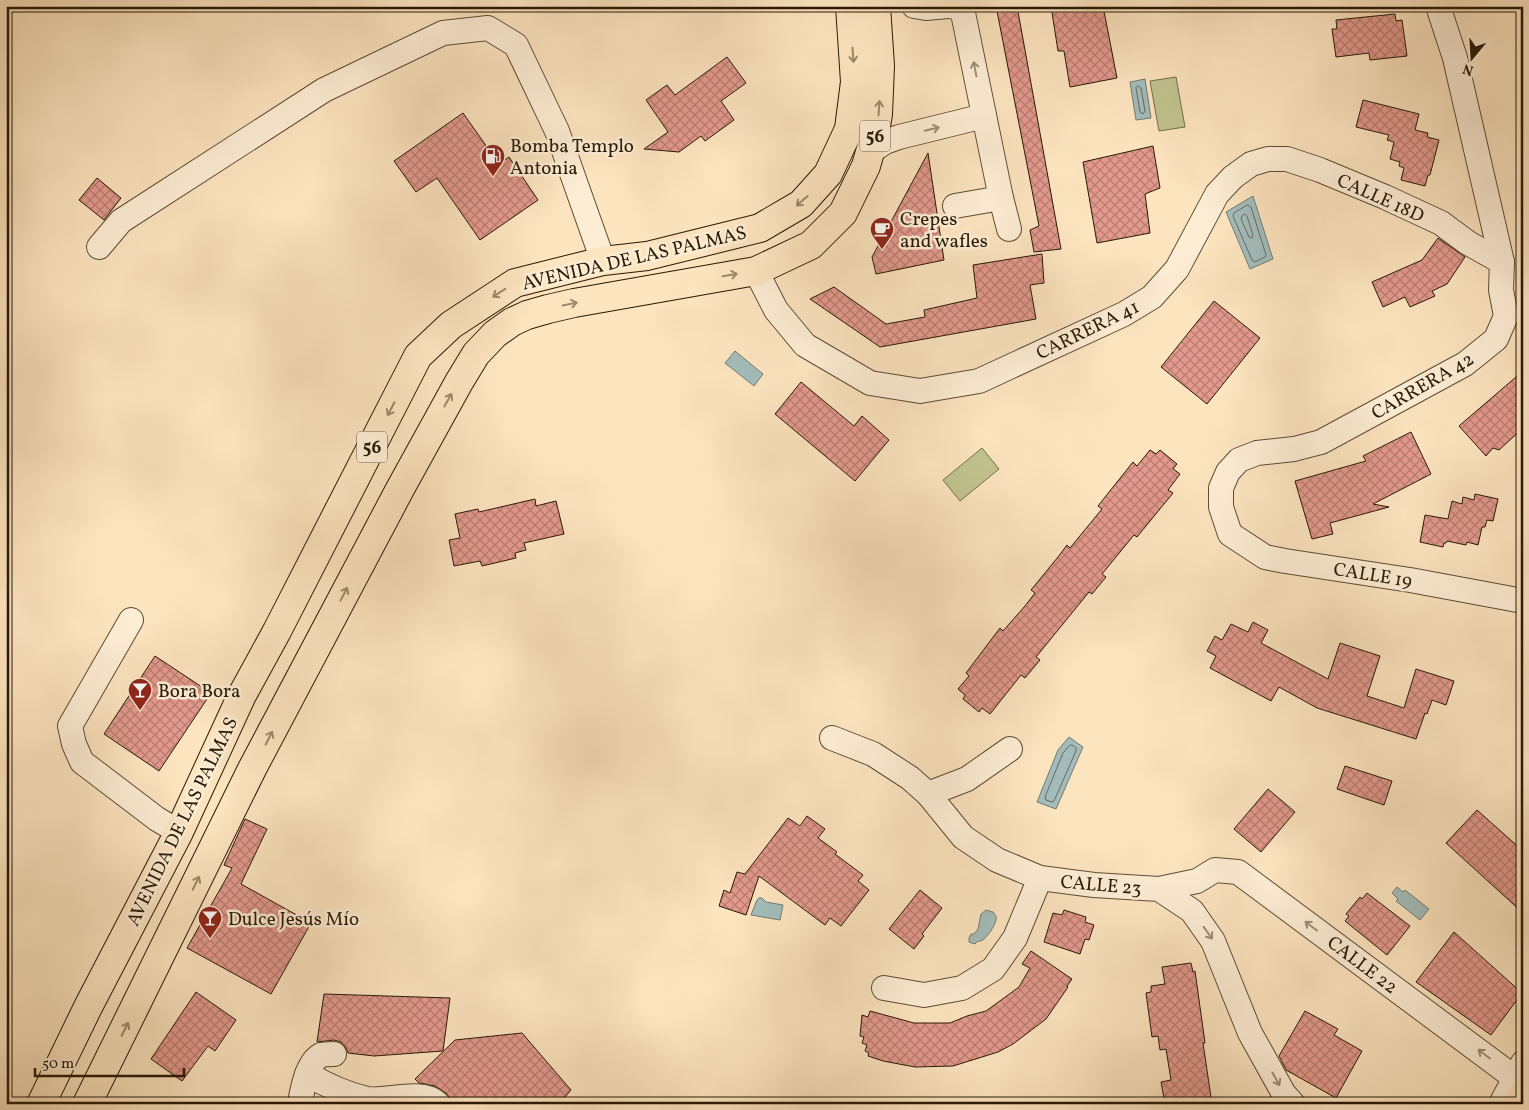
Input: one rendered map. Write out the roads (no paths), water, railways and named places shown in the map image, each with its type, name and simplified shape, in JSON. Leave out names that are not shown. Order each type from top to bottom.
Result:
[{"type":"main road","name":"AVENIDA DE LAS PALMAS","points":[[41,1104],[88,1006],[179,832],[242,695],[277,631],[418,356],[451,325],[515,283],[603,261],[647,256],[760,228],[801,204],[828,174],[849,129],[855,82],[850,6]]},
{"type":"main road","name":"AVENIDA DE LAS PALMAS","points":[[87,1104],[252,769],[309,659],[447,403],[476,354],[494,334],[527,315],[548,309],[756,271],[811,245],[843,213],[866,166],[870,152],[878,114],[880,92],[876,6]]},
{"type":"street","points":[[914,6],[926,8],[949,6],[959,8],[963,13],[1009,229]]},
{"type":"street","name":"CARRERA 42","points":[[1230,534],[1221,507],[1221,488],[1228,472],[1239,460],[1257,453],[1294,449],[1321,442],[1465,364],[1496,339],[1506,316],[1501,290],[1502,262],[1455,58],[1438,6]]},
{"type":"street","points":[[99,247],[121,221],[324,90],[443,33],[488,28],[516,45],[557,131],[603,261]]},
{"type":"street","points":[[870,152],[885,142],[899,137],[984,116]]},
{"type":"street","name":"CALLE 18D","points":[[1251,164],[1268,159],[1287,159],[1320,170],[1385,197],[1440,223],[1468,243],[1502,262]]},
{"type":"street","name":"CARRERA 41","points":[[756,271],[776,310],[805,345],[870,383],[920,391],[979,381],[1124,314],[1152,297],[1177,269],[1217,194],[1233,177],[1251,164]]},
{"type":"street","points":[[955,206],[1001,198]]},
{"type":"street","name":"CALLE 19","points":[[1230,534],[1264,557],[1286,562],[1410,580],[1523,601]]},
{"type":"street","points":[[131,620],[70,726],[74,744],[82,762],[157,819],[179,832]]},
{"type":"street","name":"CALLE 23","points":[[832,738],[873,754],[910,778],[928,794],[963,837],[997,860],[1040,878],[1094,885],[1159,889],[1192,911],[1214,941],[1250,1033],[1284,1094],[1293,1104]]},
{"type":"street","points":[[928,794],[967,779],[1010,749]]},
{"type":"street","name":"CALLE 22","points":[[1159,889],[1197,881],[1215,870],[1238,872],[1520,1085]]},
{"type":"street","points":[[884,988],[924,996],[962,988],[993,968],[1015,938],[1040,878]]},
{"type":"street","points":[[1192,911],[1197,881]]},
{"type":"street","points":[[300,1104],[307,1074],[313,1063],[321,1055],[334,1054]]},
{"type":"street","points":[[307,1074],[353,1096],[370,1099],[398,1097],[428,1098],[438,1104]]},
{"type":"street","points":[[1501,1104],[1520,1085]]},
{"type":"water","points":[[1145,79],[1151,118],[1136,120],[1130,82]]},
{"type":"water","points":[[1253,196],[1273,259],[1250,269],[1226,212]]},
{"type":"water","points":[[735,351],[763,374],[754,386],[725,363]]},
{"type":"water","points":[[1069,737],[1083,747],[1056,809],[1037,802],[1058,750]]},
{"type":"water","points":[[1397,887],[1403,892],[1405,890],[1429,909],[1420,920],[1396,901],[1398,899],[1392,893]]},
{"type":"water","points":[[759,898],[766,902],[783,905],[780,920],[751,915]]},
{"type":"water","points":[[986,910],[993,912],[996,916],[994,926],[983,940],[975,944],[969,942],[971,934],[974,934],[978,929],[981,914]]},
{"type":"place","name":"Bomba Templo Antonia","points":[[493,177]]},
{"type":"place","name":"Crepes and wafles","points":[[882,250]]},
{"type":"place","name":"Bora Bora","points":[[140,711]]},
{"type":"place","name":"Dulce Jesús Mío","points":[[210,939]]}]
